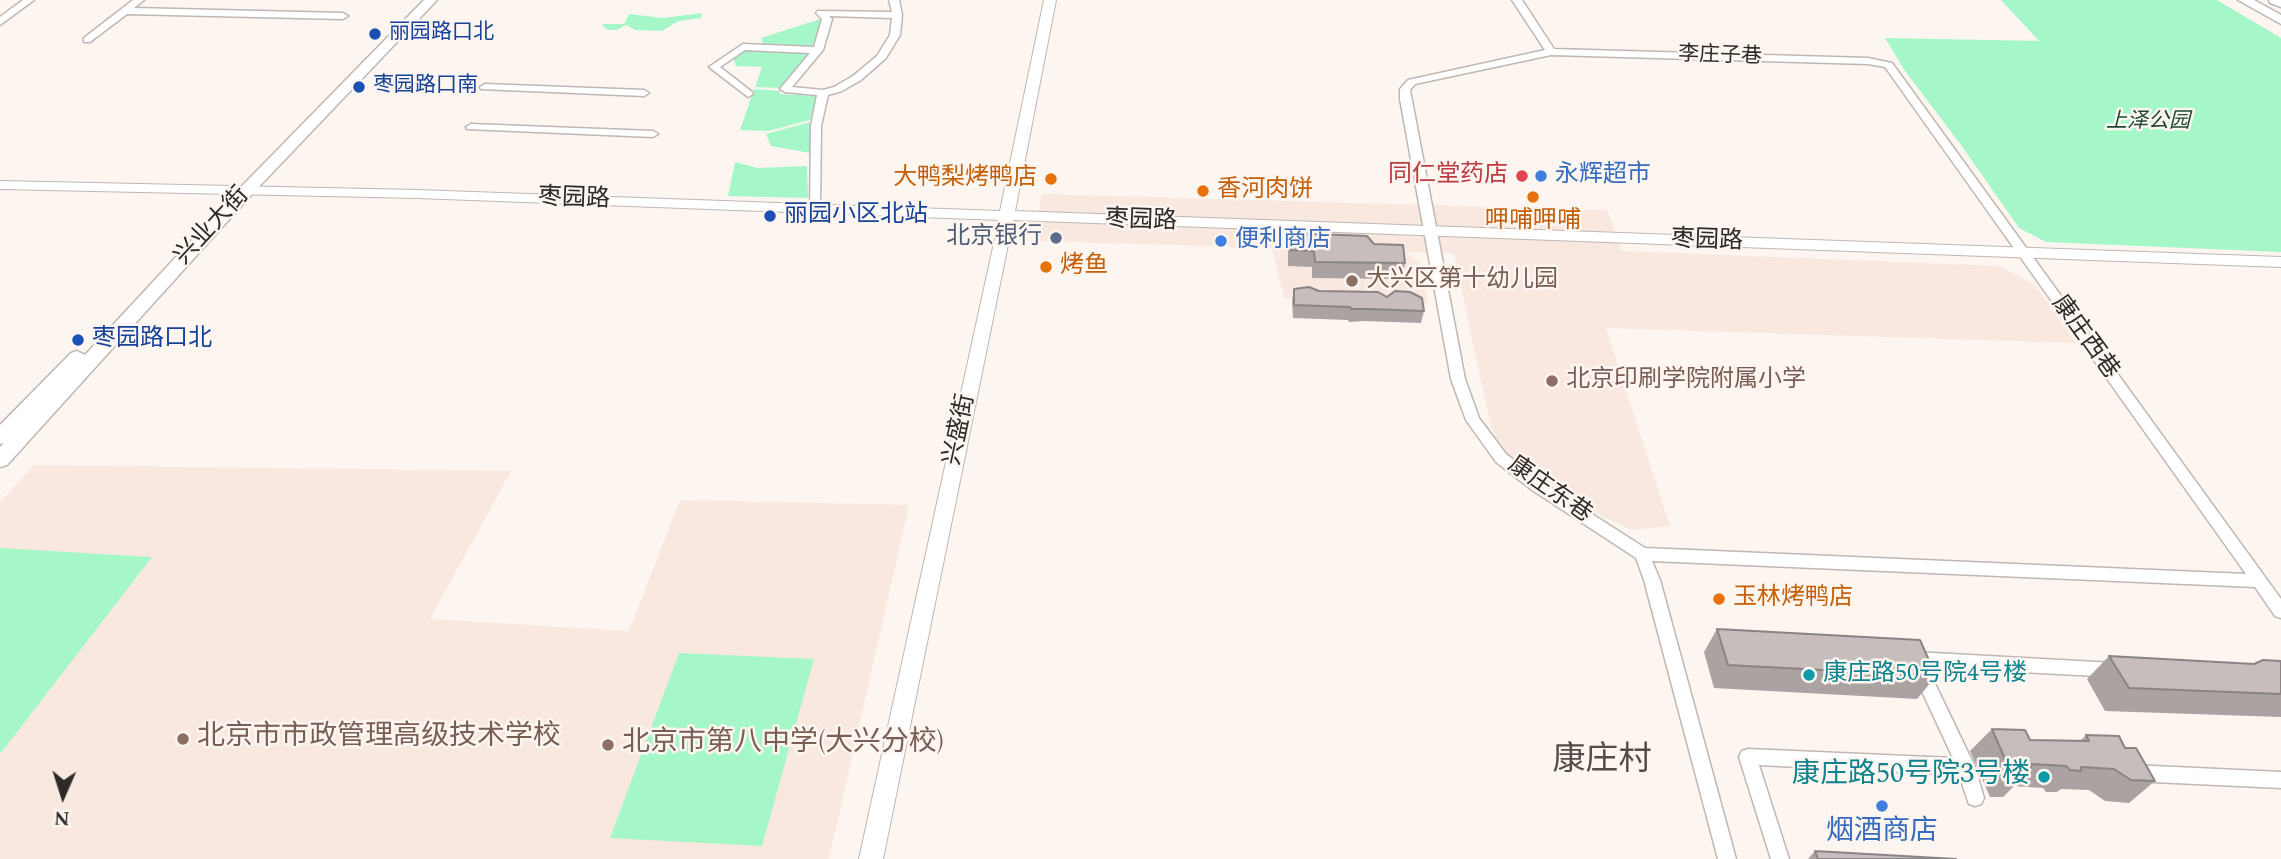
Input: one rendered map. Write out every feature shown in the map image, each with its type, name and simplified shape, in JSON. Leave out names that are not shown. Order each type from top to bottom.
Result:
[{"type":"main road","name":"兴业大街","points":[[0,437],[418,0]]},
{"type":"main road","name":"兴业大街","points":[[0,460],[240,189],[430,0]]},
{"type":"main road","points":[[2244,0],[2281,20]]},
{"type":"main road","points":[[2275,0],[2281,3]]},
{"type":"street","points":[[0,22],[29,0]]},
{"type":"street","points":[[87,40],[139,0]]},
{"type":"street","points":[[234,13],[250,0]]},
{"type":"street","points":[[894,0],[897,15],[895,35],[881,58],[857,78],[838,89],[823,93],[785,89],[818,50],[827,19],[821,12],[897,15]]},
{"type":"street","name":"兴盛街","points":[[871,859],[1050,0]]},
{"type":"street","points":[[1517,0],[1552,52]]},
{"type":"street","points":[[125,11],[343,16]]},
{"type":"street","points":[[748,94],[714,67],[743,47],[818,50]]},
{"type":"street","name":"李庄子巷","points":[[1552,52],[1868,61],[1888,65]]},
{"type":"street","name":"康庄东巷","points":[[1552,52],[1424,77],[1405,89],[1429,233],[1458,379],[1473,420],[1501,458],[1536,486],[1642,554]]},
{"type":"street","name":"康庄西巷","points":[[1888,65],[2281,611]]},
{"type":"street","points":[[485,88],[645,93]]},
{"type":"street","points":[[814,209],[816,126],[823,93]]},
{"type":"street","points":[[471,127],[653,134]]},
{"type":"street","name":"枣园路","points":[[0,185],[240,189],[2281,262]]},
{"type":"street","points":[[1727,859],[1652,580],[1642,554],[2259,581]]},
{"type":"street","points":[[1975,798],[1966,767],[1915,659],[2133,671]]},
{"type":"street","points":[[1780,859],[1748,757],[1966,767]]},
{"type":"street","points":[[2122,772],[2281,780]]},
{"type":"shaded area","name":"北京印刷学院附属小学","points":[[1042,194],[1607,210],[1622,251],[1999,266],[2035,285],[2076,343],[1606,328],[1670,526],[1632,530],[1537,486],[1501,458],[1489,418],[1454,253],[1406,252],[1420,263],[1428,304],[1284,298],[1272,248],[1034,241]]},
{"type":"shaded area","points":[[34,465],[511,471],[430,619],[629,631],[680,500],[909,505],[829,859],[0,859],[0,502]]},
{"type":"green space","name":"上泽公园","points":[[2001,0],[2217,0],[2281,38],[2281,252],[2046,242],[2019,228],[1905,71],[1885,38],[2039,41]]},
{"type":"green space","points":[[702,13],[701,18],[679,21],[662,31],[635,30],[626,25],[617,30],[607,30],[602,24],[624,24],[629,14],[663,18]]},
{"type":"green space","points":[[820,19],[816,47],[764,46],[761,38]]},
{"type":"green space","points":[[747,50],[813,52],[782,88],[755,87],[762,67],[736,66],[734,59]]},
{"type":"green space","points":[[754,89],[780,91],[779,94],[816,96],[810,120],[768,131],[740,130]]},
{"type":"green space","points":[[810,122],[810,153],[771,146],[766,134]]},
{"type":"green space","points":[[735,162],[758,168],[807,166],[808,198],[728,196]]},
{"type":"green space","points":[[0,548],[152,557],[0,754]]},
{"type":"green space","points":[[679,653],[814,659],[762,846],[610,838]]},
{"type":"building","points":[[1290,233],[1367,236],[1374,244],[1403,245],[1405,263],[1315,262],[1314,251],[1290,250]]},
{"type":"building","points":[[1309,287],[1319,291],[1378,292],[1387,297],[1395,291],[1410,292],[1422,298],[1424,311],[1294,305],[1294,289]]},
{"type":"building","points":[[1717,629],[1920,640],[1936,676],[1728,665]]},
{"type":"building","points":[[2109,656],[2254,664],[2263,660],[2281,661],[2281,694],[2129,688]]},
{"type":"building","points":[[1992,729],[2025,730],[2030,740],[2089,741],[2086,735],[2119,736],[2125,748],[2136,748],[2155,781],[2131,780],[2114,769],[2081,767],[2081,771],[2070,770],[2066,766],[2031,764],[2031,768],[2022,768],[2026,775],[2012,775]]},
{"type":"building","points":[[1815,851],[1956,859],[1818,859]]},
{"type":"place","name":"丽园路口北","points":[[375,34]]},
{"type":"place","name":"枣园路口南","points":[[359,87]]},
{"type":"place","name":"同仁堂药店","points":[[1522,176]]},
{"type":"place","name":"永辉超市","points":[[1541,176]]},
{"type":"place","name":"大鸭梨烤鸭店","points":[[1051,179]]},
{"type":"place","name":"香河肉饼","points":[[1203,191]]},
{"type":"place","name":"呷哺呷哺","points":[[1533,197]]},
{"type":"place","name":"丽园小区北站","points":[[770,216]]},
{"type":"place","name":"北京银行","points":[[1056,238]]},
{"type":"place","name":"便利商店","points":[[1221,241]]},
{"type":"place","name":"烤鱼","points":[[1046,267]]},
{"type":"place","name":"大兴区第十幼儿园","points":[[1352,281]]},
{"type":"place","name":"枣园路口北","points":[[78,340]]},
{"type":"place","name":"北京印刷学院附属小学","points":[[1552,381]]},
{"type":"place","name":"玉林烤鸭店","points":[[1719,599]]},
{"type":"place","name":"康庄路50号院4号楼","points":[[1809,675]]},
{"type":"place","name":"北京市市政管理高级技术学校","points":[[183,739]]},
{"type":"place","name":"北京市第八中学(大兴分校)","points":[[608,745]]},
{"type":"place","name":"康庄路50号院3号楼","points":[[2044,777]]},
{"type":"place","name":"烟酒商店","points":[[1882,806]]},
{"type":"district","name":"康庄村","points":[[1602,763]]}]
